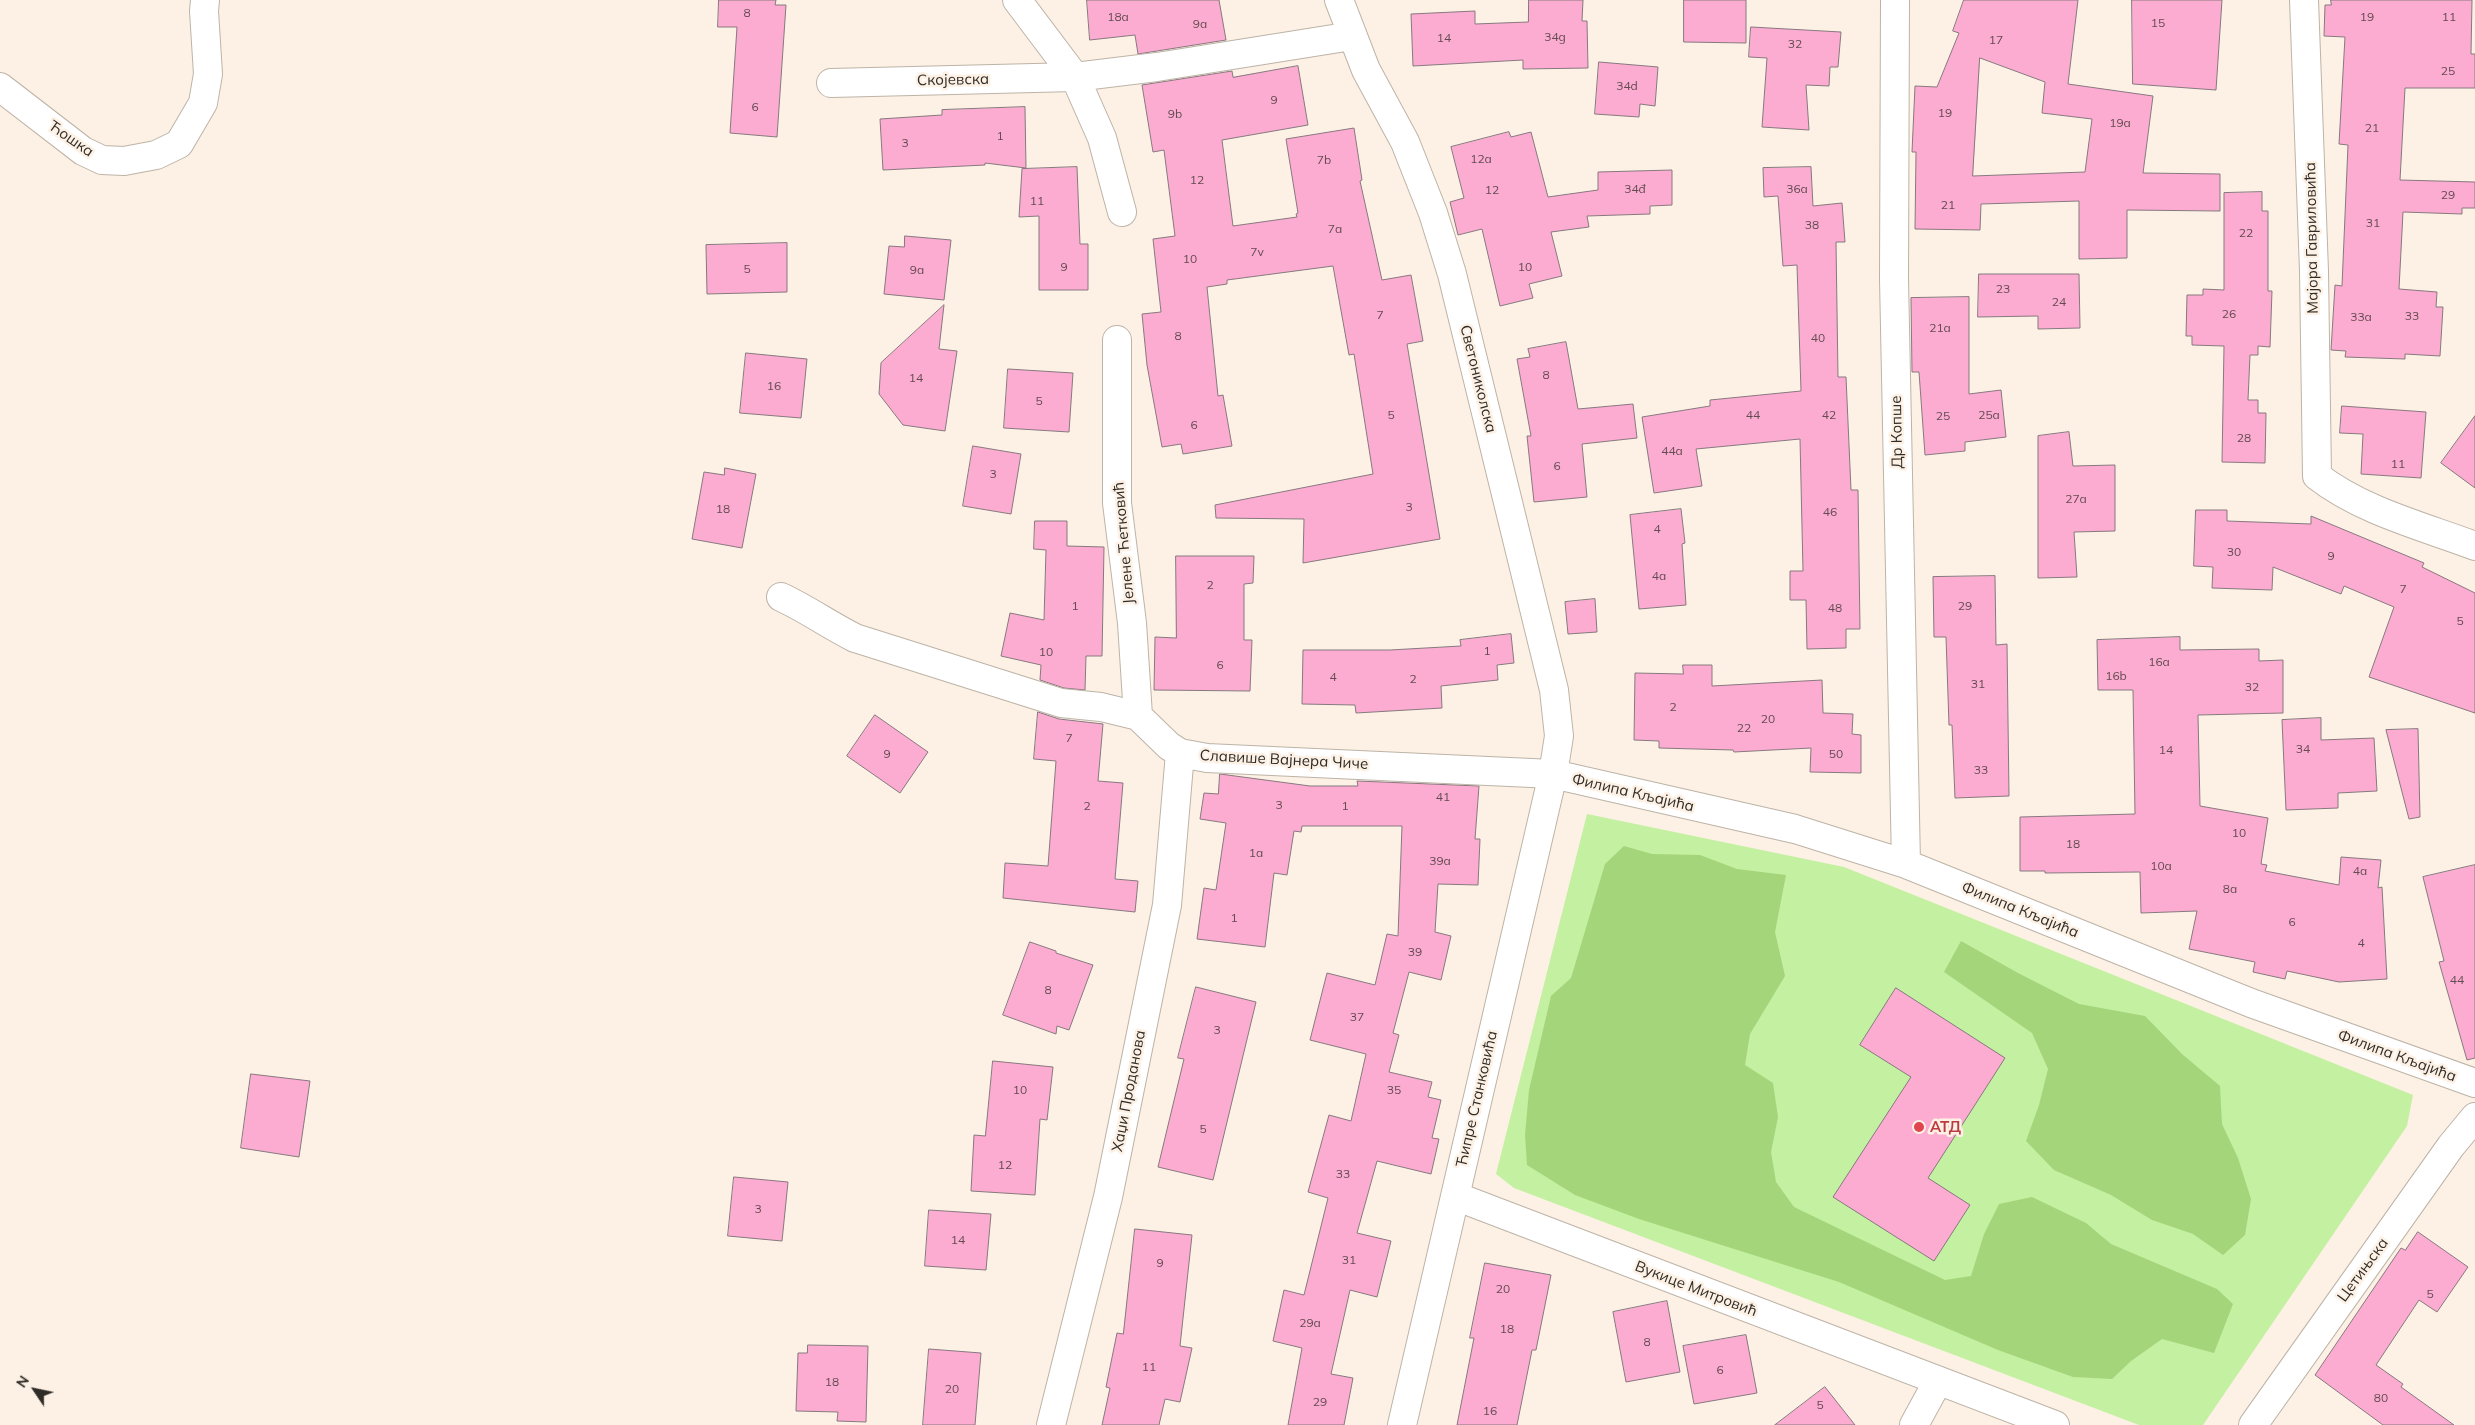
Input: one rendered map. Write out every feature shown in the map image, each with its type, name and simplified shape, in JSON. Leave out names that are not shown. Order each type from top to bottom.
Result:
[{"type":"street","name":"Ћошка","points":[[0,87],[83,151],[102,160],[124,161],[156,155],[179,144],[202,102],[208,74],[205,0]]},
{"type":"street","points":[[1017,0],[1075,77],[1102,138],[1122,212]]},
{"type":"street","name":"Светониколска","points":[[1340,0],[1366,70],[1405,142],[1433,213],[1452,274],[1554,690],[1559,736],[1553,774]]},
{"type":"street","name":"Др Копше","points":[[1895,0],[1894,279],[1906,864]]},
{"type":"street","name":"Мајора Гавриловића","points":[[2304,0],[2314,271],[2317,476],[2332,487],[2361,503],[2475,546]]},
{"type":"street","name":"Скојевска","points":[[830,83],[1075,77],[1157,67],[1352,36]]},
{"type":"street","name":"Јелене Ћетковић","points":[[1117,340],[1117,502],[1132,623],[1138,716]]},
{"type":"street","points":[[781,597],[804,607],[832,626],[863,640],[1061,703],[1101,707],[1138,716]]},
{"type":"street","name":"Славише Вајнера Чиче","points":[[1138,716],[1169,746],[1180,753],[1207,758],[1553,774]]},
{"type":"street","name":"Хаџи Проданова","points":[[1051,1425],[1108,1196],[1167,905],[1180,753]]},
{"type":"street","name":"Филипа Кљајића","points":[[1553,774],[1795,829],[1906,864],[2251,1004],[2475,1083]]},
{"type":"street","name":"Ћипре Станковића","points":[[1402,1425],[1553,774]]},
{"type":"street","name":"Цетињска","points":[[2252,1425],[2446,1154],[2475,1117]]},
{"type":"street","name":"Вукице Митровић","points":[[1455,1196],[1938,1382],[2055,1425]]},
{"type":"street","points":[[1914,1425],[1938,1382]]},
{"type":"green space","points":[[1587,814],[1844,867],[2413,1095],[2407,1126],[2203,1425],[2139,1425],[1514,1188],[1496,1174]]},
{"type":"green space","points":[[1624,846],[1652,854],[1700,855],[1737,869],[1786,875],[1775,932],[1785,976],[1750,1034],[1745,1065],[1773,1083],[1778,1117],[1771,1152],[1776,1182],[1794,1207],[1945,1280],[1971,1276],[1984,1234],[1999,1204],[2032,1197],[2086,1223],[2111,1244],[2217,1289],[2233,1304],[2214,1353],[2162,1339],[2131,1361],[2112,1379],[2073,1377],[1998,1350],[1839,1282],[1639,1219],[1575,1195],[1527,1165],[1525,1135],[1529,1090],[1551,996],[1571,978],[1605,864]]},
{"type":"green space","points":[[1961,941],[2079,1004],[2145,1016],[2182,1054],[2220,1086],[2222,1124],[2238,1158],[2251,1199],[2245,1235],[2223,1255],[2193,1234],[2152,1220],[2111,1195],[2054,1170],[2026,1141],[2039,1105],[2048,1069],[2032,1033],[1944,972]]},
{"type":"building","points":[[719,0],[776,0],[775,5],[786,5],[777,137],[730,133],[737,27],[718,27]]},
{"type":"building","points":[[1087,0],[1219,0],[1226,40],[1138,54],[1135,35],[1090,40]]},
{"type":"building","points":[[1529,0],[1583,0],[1582,21],[1587,21],[1588,68],[1523,69],[1523,60],[1413,66],[1411,14],[1475,11],[1475,24],[1528,22]]},
{"type":"building","points":[[1684,0],[1746,0],[1746,43],[1684,42]]},
{"type":"building","points":[[1964,0],[2078,0],[2068,84],[2153,96],[2143,173],[2220,174],[2220,211],[2127,210],[2127,258],[2079,259],[2079,201],[1981,204],[1980,230],[1915,229],[1916,152],[1912,152],[1915,86],[1937,87],[1959,33],[1953,31]],"holes":[[[1980,58],[2045,82],[2042,113],[2092,119],[2085,172],[1973,176]]]},
{"type":"building","points":[[2132,0],[2222,0],[2216,90],[2133,84]]},
{"type":"building","points":[[2331,0],[2472,0],[2471,54],[2475,54],[2475,88],[2405,88],[2400,180],[2475,182],[2475,208],[2462,208],[2462,214],[2403,212],[2399,289],[2437,292],[2436,307],[2443,307],[2440,356],[2405,354],[2405,359],[2345,357],[2346,351],[2331,350],[2335,285],[2342,286],[2348,145],[2339,144],[2345,37],[2324,36],[2325,5],[2331,5]]},
{"type":"building","points":[[1751,27],[1841,32],[1838,67],[1830,67],[1829,86],[1806,85],[1809,130],[1762,127],[1767,58],[1749,57]]},
{"type":"building","points":[[1599,62],[1658,67],[1655,106],[1640,104],[1639,117],[1595,114]]},
{"type":"building","points":[[1298,66],[1308,125],[1222,140],[1233,226],[1297,217],[1296,214],[1298,213],[1286,139],[1354,128],[1362,180],[1360,181],[1382,280],[1411,275],[1423,341],[1407,344],[1440,539],[1303,563],[1304,519],[1216,518],[1215,505],[1373,474],[1354,354],[1349,355],[1333,266],[1227,280],[1227,284],[1207,287],[1218,396],[1223,395],[1232,446],[1183,454],[1181,444],[1162,447],[1147,365],[1142,314],[1161,312],[1153,239],[1175,236],[1164,150],[1153,152],[1142,85],[1232,71],[1233,77]]},
{"type":"building","points":[[1025,107],[1026,168],[985,163],[985,165],[883,170],[880,119],[942,115],[942,110]]},
{"type":"building","points":[[1509,132],[1511,137],[1531,132],[1548,197],[1598,190],[1598,172],[1672,170],[1672,205],[1650,206],[1650,214],[1587,216],[1589,227],[1551,232],[1562,276],[1529,284],[1533,298],[1500,306],[1482,229],[1458,235],[1450,202],[1464,198],[1451,147]]},
{"type":"building","points":[[1077,167],[1080,244],[1088,244],[1088,290],[1039,290],[1039,216],[1019,217],[1022,169]]},
{"type":"building","points":[[1811,167],[1813,206],[1842,203],[1845,242],[1836,242],[1838,377],[1846,377],[1851,490],[1858,490],[1860,629],[1846,629],[1846,648],[1807,649],[1806,600],[1790,600],[1790,571],[1803,571],[1800,439],[1696,449],[1702,486],[1654,493],[1642,417],[1710,406],[1710,400],[1801,391],[1797,265],[1783,266],[1778,196],[1764,197],[1763,168]]},
{"type":"building","points":[[2262,192],[2262,211],[2268,211],[2268,291],[2272,291],[2270,347],[2258,346],[2258,355],[2250,355],[2248,400],[2258,400],[2258,413],[2266,413],[2265,463],[2222,462],[2224,346],[2192,345],[2192,336],[2186,336],[2187,295],[2203,295],[2203,289],[2224,290],[2224,193]]},
{"type":"building","points":[[905,236],[951,240],[944,300],[884,294],[889,246],[904,247]]},
{"type":"building","points":[[787,243],[787,292],[707,294],[706,245]]},
{"type":"building","points":[[1979,274],[2079,274],[2080,328],[2038,329],[2038,316],[1978,317]]},
{"type":"building","points":[[1969,297],[1969,394],[2001,390],[2006,437],[1965,442],[1965,451],[1925,455],[1919,372],[1912,372],[1911,298]]},
{"type":"building","points":[[944,305],[939,349],[957,351],[945,431],[903,425],[879,394],[881,363]]},
{"type":"building","points":[[1566,342],[1578,409],[1633,404],[1637,438],[1582,444],[1587,497],[1534,502],[1527,436],[1531,436],[1517,359],[1530,357],[1528,349]]},
{"type":"building","points":[[746,353],[807,359],[801,418],[740,413]]},
{"type":"building","points":[[1008,369],[1073,373],[1069,432],[1004,428]]},
{"type":"building","points":[[2342,406],[2426,412],[2421,478],[2361,474],[2363,434],[2340,433]]},
{"type":"building","points":[[2475,416],[2475,488],[2441,463]]},
{"type":"building","points":[[2069,432],[2073,466],[2115,465],[2115,531],[2074,532],[2077,577],[2038,578],[2038,436]]},
{"type":"building","points":[[973,446],[1021,454],[1011,514],[963,506]]},
{"type":"building","points":[[725,468],[756,474],[742,548],[692,539],[704,472],[724,475]]},
{"type":"building","points":[[1681,509],[1685,543],[1682,544],[1686,605],[1639,609],[1630,515]]},
{"type":"building","points":[[2196,510],[2227,510],[2227,521],[2311,524],[2311,516],[2424,563],[2422,567],[2475,593],[2475,713],[2369,677],[2394,607],[2344,586],[2341,594],[2273,567],[2272,590],[2212,588],[2213,567],[2194,566]]},
{"type":"building","points":[[1035,521],[1067,521],[1067,546],[1104,547],[1102,656],[1086,656],[1085,690],[1064,688],[1040,680],[1041,665],[1001,656],[1010,613],[1044,620],[1046,550],[1034,549]]},
{"type":"building","points":[[1176,556],[1254,556],[1253,583],[1244,584],[1244,640],[1252,640],[1250,691],[1154,690],[1155,637],[1176,638]]},
{"type":"building","points":[[1995,576],[1996,645],[2007,644],[2009,796],[1955,798],[1952,725],[1949,725],[1946,637],[1934,637],[1933,577]]},
{"type":"building","points":[[1595,599],[1597,632],[1568,634],[1565,602]]},
{"type":"building","points":[[1511,634],[1514,663],[1497,665],[1498,680],[1441,686],[1442,708],[1356,713],[1355,705],[1302,704],[1303,650],[1390,650],[1461,646],[1460,640]]},
{"type":"building","points":[[2180,637],[2180,650],[2259,649],[2259,661],[2283,660],[2283,713],[2198,715],[2200,806],[2268,818],[2261,864],[2267,865],[2265,871],[2339,885],[2341,857],[2381,860],[2378,888],[2382,887],[2387,979],[2339,982],[2287,971],[2285,979],[2253,972],[2255,962],[2189,949],[2197,911],[2141,913],[2140,872],[2045,873],[2045,871],[2020,871],[2020,817],[2135,814],[2133,690],[2098,690],[2097,640]]},
{"type":"building","points":[[1683,665],[1712,665],[1712,686],[1822,680],[1823,713],[1853,714],[1852,734],[1861,735],[1861,773],[1810,772],[1811,748],[1734,752],[1733,750],[1659,748],[1659,741],[1634,740],[1635,673],[1683,674]]},
{"type":"building","points":[[1038,712],[1059,719],[1103,724],[1098,781],[1123,783],[1115,879],[1138,881],[1135,912],[1003,898],[1005,863],[1048,866],[1056,761],[1034,759]]},
{"type":"building","points":[[875,715],[928,752],[900,793],[847,756]]},
{"type":"building","points":[[2321,718],[2321,740],[2374,738],[2377,791],[2338,793],[2338,808],[2286,810],[2282,720]]},
{"type":"building","points":[[2418,729],[2420,817],[2409,819],[2386,730]]},
{"type":"building","points":[[1220,774],[1310,786],[1358,786],[1357,781],[1479,786],[1475,839],[1480,839],[1478,885],[1438,884],[1435,932],[1451,936],[1441,980],[1409,972],[1393,1033],[1399,1035],[1389,1072],[1432,1082],[1428,1097],[1441,1100],[1432,1138],[1439,1139],[1431,1174],[1377,1161],[1357,1233],[1391,1241],[1377,1297],[1350,1290],[1331,1374],[1353,1378],[1344,1425],[1288,1425],[1302,1348],[1273,1341],[1284,1290],[1304,1295],[1328,1198],[1308,1192],[1329,1115],[1351,1121],[1366,1054],[1310,1040],[1327,973],[1375,985],[1387,934],[1398,936],[1402,826],[1302,826],[1301,832],[1294,831],[1287,875],[1274,873],[1265,947],[1197,939],[1204,888],[1216,890],[1226,823],[1200,819],[1204,793],[1218,794]]},
{"type":"building","points":[[2475,865],[2475,1058],[2467,1060],[2439,962],[2444,961],[2423,877]]},
{"type":"building","points":[[1030,942],[1093,965],[1069,1030],[1057,1026],[1056,1034],[1003,1015]]},
{"type":"building","points":[[1196,987],[1256,1002],[1213,1180],[1158,1167],[1184,1059],[1178,1058]]},
{"type":"building","name":"АТД","points":[[1896,988],[2005,1058],[1928,1178],[1970,1205],[1934,1261],[1833,1197],[1911,1077],[1860,1045]]},
{"type":"building","points":[[993,1061],[1053,1067],[1047,1120],[1040,1119],[1035,1195],[971,1191],[974,1135],[985,1136]]},
{"type":"building","points":[[251,1074],[310,1081],[299,1157],[241,1148]]},
{"type":"building","points":[[734,1177],[788,1182],[782,1241],[728,1236]]},
{"type":"building","points":[[929,1210],[991,1214],[986,1270],[925,1266]]},
{"type":"building","points":[[1135,1229],[1192,1235],[1180,1346],[1192,1348],[1180,1402],[1165,1399],[1159,1425],[1102,1425],[1110,1388],[1106,1387],[1117,1333],[1123,1334]]},
{"type":"building","points":[[2418,1232],[2468,1267],[2437,1312],[2419,1300],[2376,1365],[2403,1384],[2401,1387],[2454,1425],[2383,1425],[2315,1375],[2401,1248],[2405,1250]]},
{"type":"building","points":[[1485,1263],[1551,1275],[1536,1350],[1532,1350],[1517,1425],[1457,1425],[1474,1338],[1470,1338]]},
{"type":"building","points":[[1667,1301],[1680,1372],[1626,1382],[1613,1312]]},
{"type":"building","points":[[1746,1335],[1757,1393],[1694,1404],[1683,1346]]},
{"type":"building","points":[[808,1345],[868,1346],[866,1422],[837,1421],[838,1412],[796,1411],[798,1353],[807,1353]]},
{"type":"building","points":[[929,1349],[981,1353],[975,1425],[923,1425]]},
{"type":"building","points":[[1825,1387],[1855,1425],[1775,1425]]},
{"type":"place","name":"АТД","points":[[1919,1127]]}]
